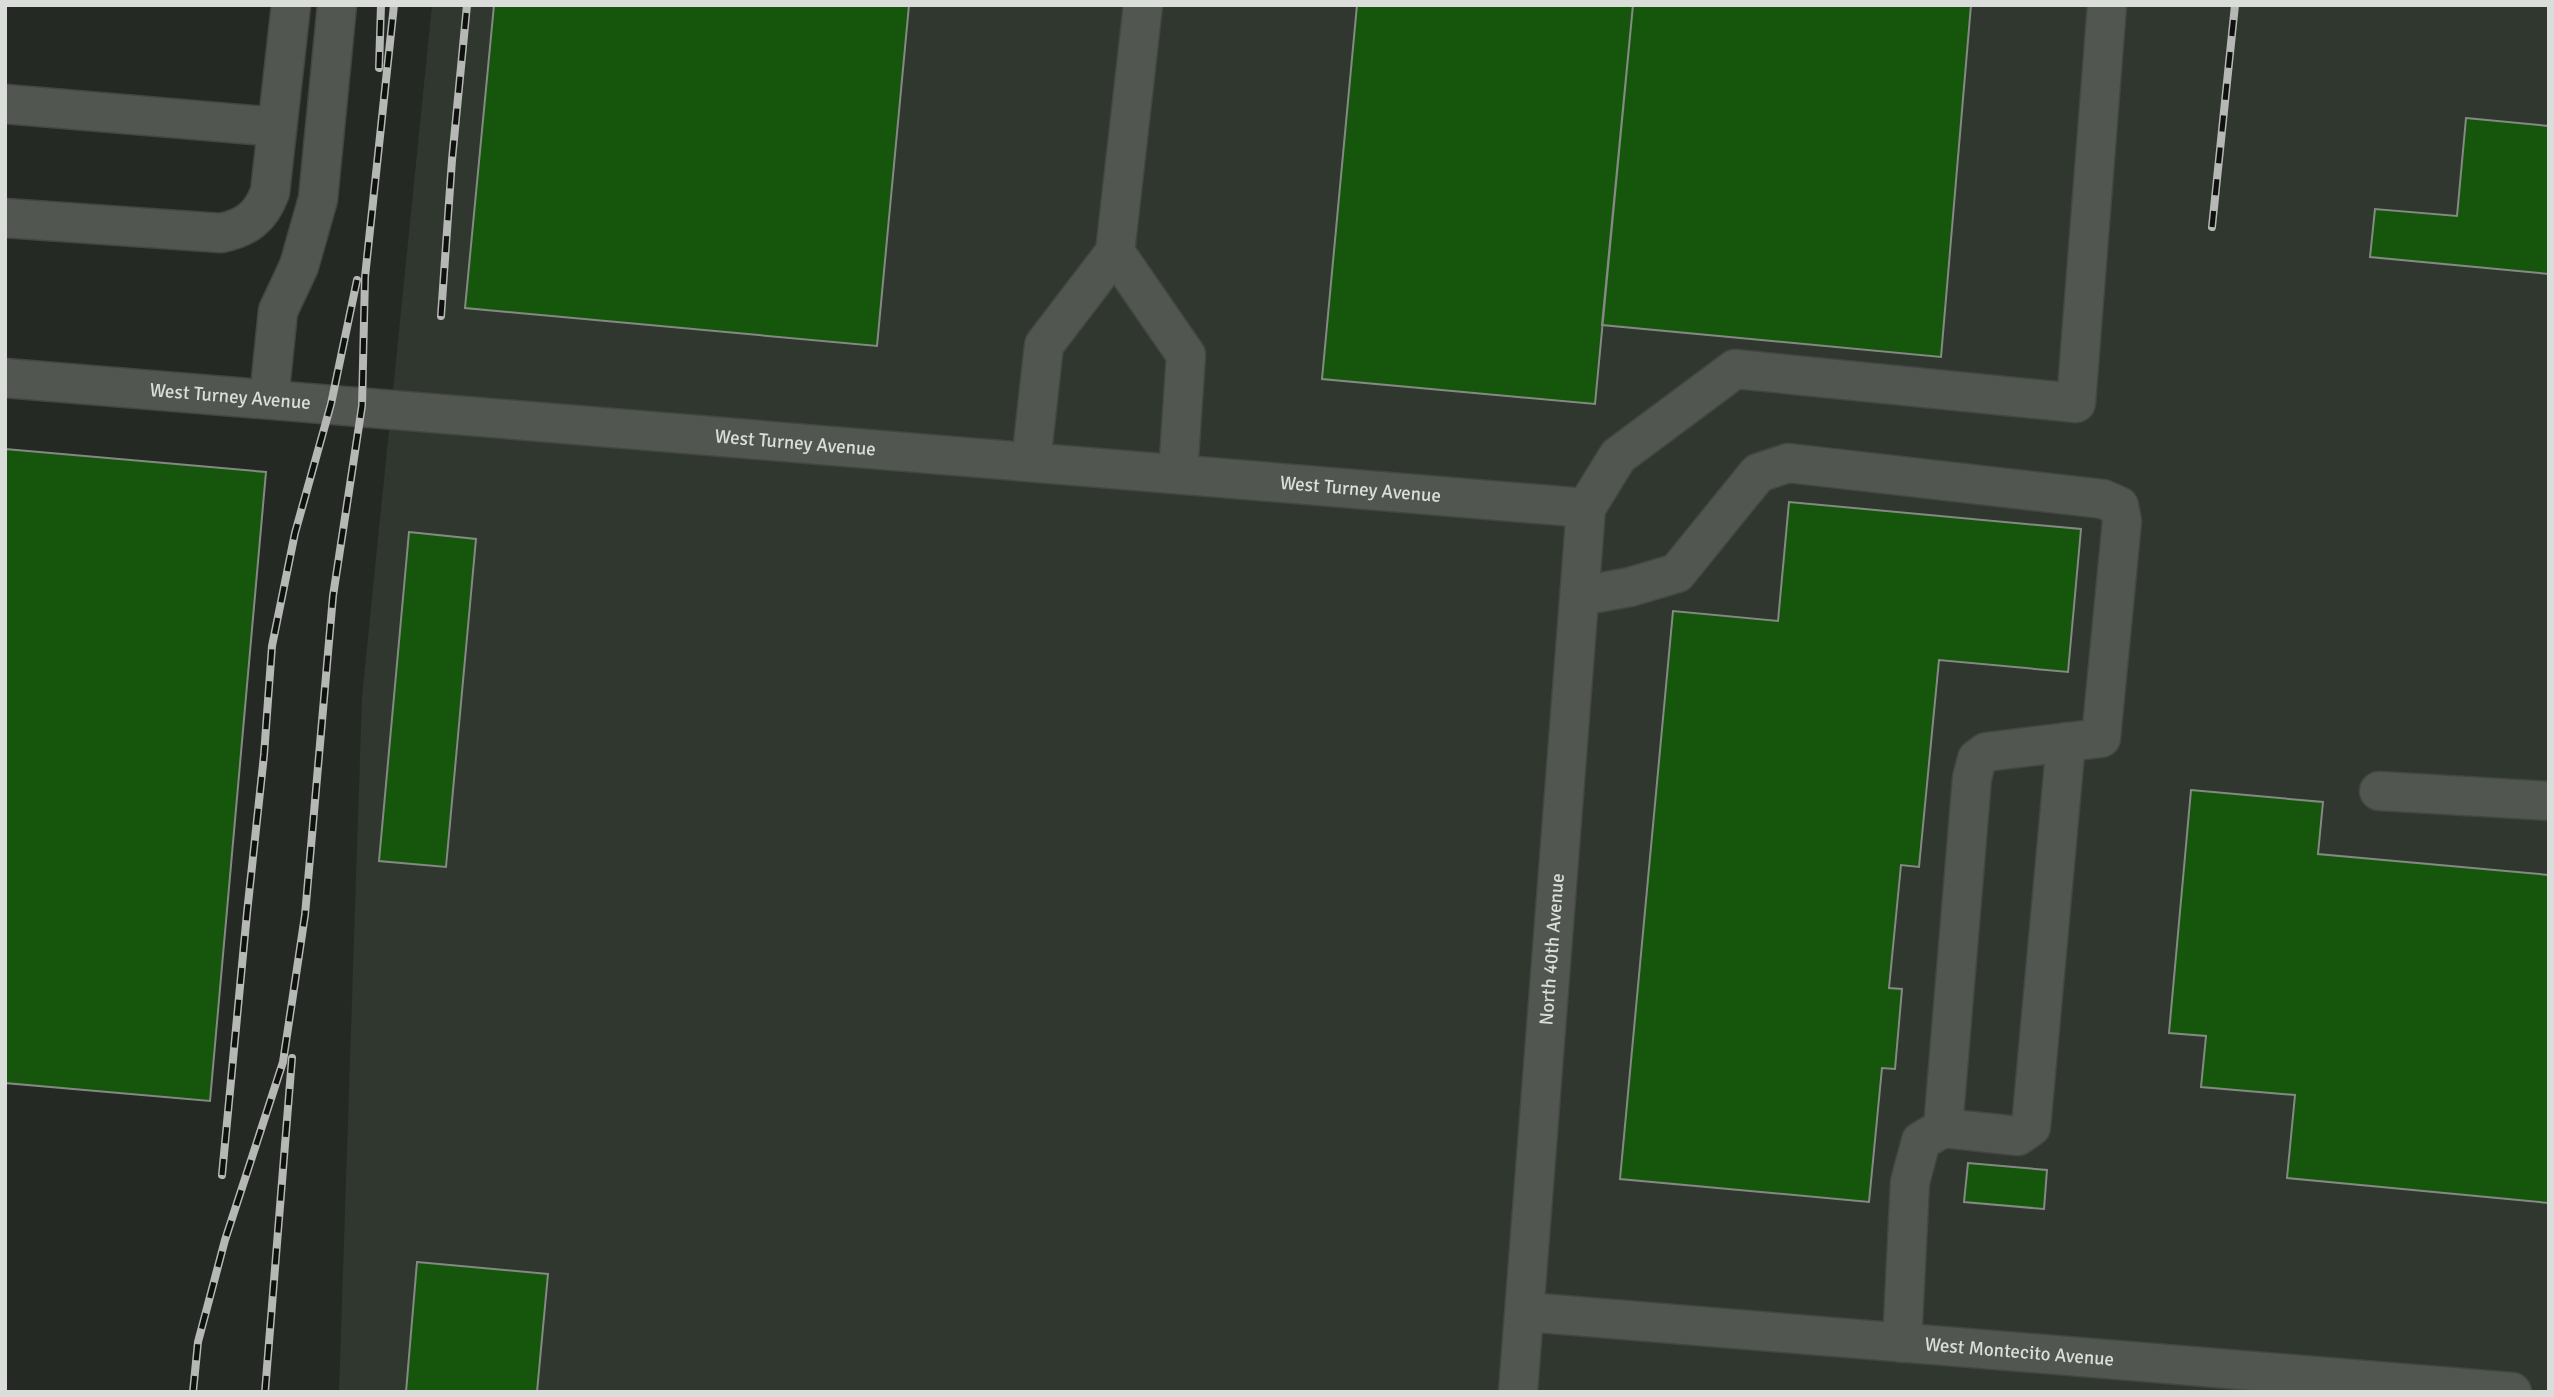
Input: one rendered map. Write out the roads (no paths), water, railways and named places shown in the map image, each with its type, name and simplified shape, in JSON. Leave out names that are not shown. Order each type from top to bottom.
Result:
[{"type":"street","points":[[269,399],[278,311],[299,266],[318,199],[337,5]]},
{"type":"street","points":[[1031,462],[1044,345],[1115,252],[1143,5]]},
{"type":"street","points":[[1586,508],[1618,456],[1735,369],[2076,403],[2107,5]]},
{"type":"street","points":[[5,218],[221,233],[236,230],[254,219],[270,192],[277,127],[283,6]]},
{"type":"street","points":[[5,104],[277,127]]},
{"type":"street","points":[[1115,252],[1186,355],[1178,473]]},
{"type":"street","name":"West Turney Avenue","points":[[5,377],[1586,508]]},
{"type":"street","points":[[1580,596],[1630,587],[1677,573],[1758,473],[1788,463],[2104,499],[2119,506],[2122,521],[2101,738],[1986,752],[1977,759],[1972,778],[1943,1128]]},
{"type":"street","name":"North 40th Avenue","points":[[1518,1392],[1586,508]]},
{"type":"street","points":[[1902,1343],[1910,1181],[1921,1141],[1943,1128],[2018,1136],[2032,1127],[2066,742]]},
{"type":"street","points":[[2379,791],[2549,801]]},
{"type":"street","name":"West Montecito Avenue","points":[[1526,1312],[2512,1392]]},
{"type":"railway","points":[[379,68],[381,5]]},
{"type":"railway","points":[[193,1392],[198,1342],[225,1240],[283,1062],[305,915],[333,596],[362,406],[365,277],[394,5]]},
{"type":"railway","points":[[441,316],[467,5]]},
{"type":"railway","points":[[2212,227],[2235,5]]},
{"type":"railway","points":[[222,1175],[264,755],[272,646],[295,533],[331,404],[357,280]]},
{"type":"railway","points":[[265,1392],[292,1058]]}]
